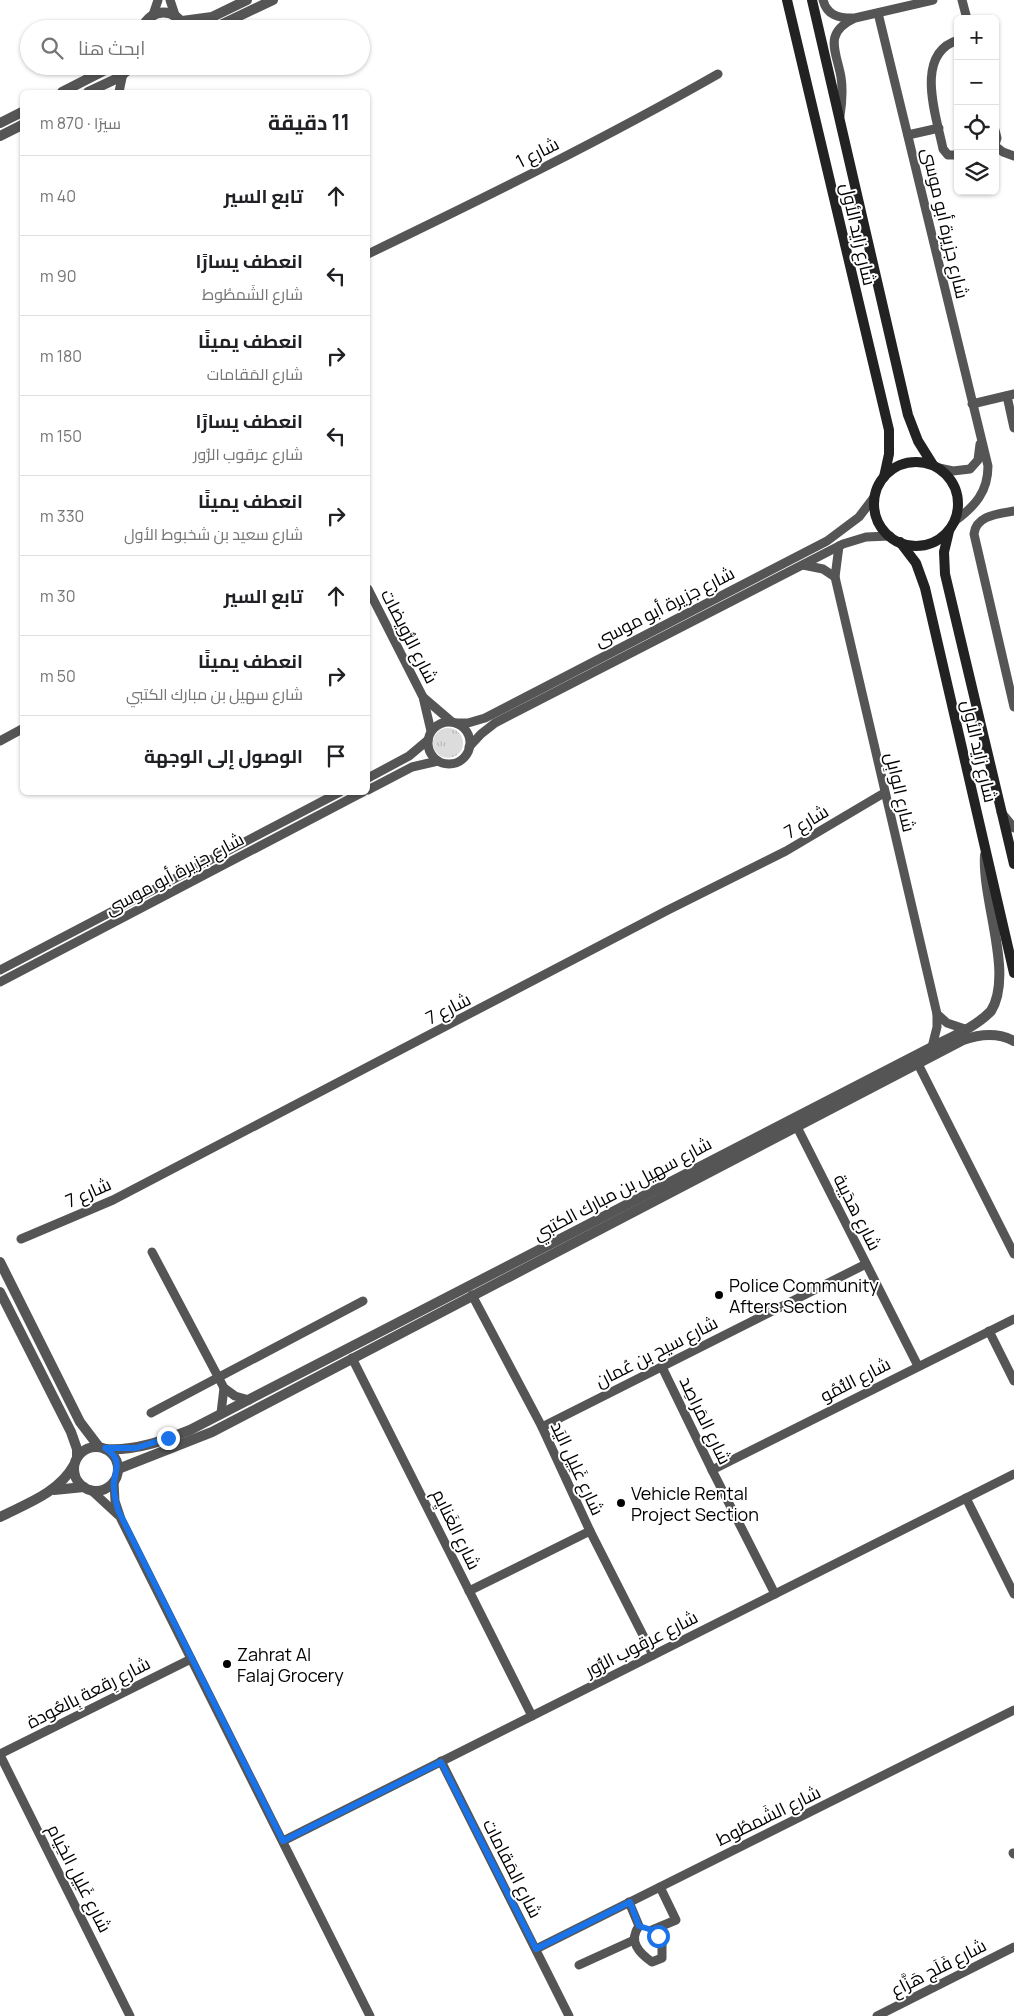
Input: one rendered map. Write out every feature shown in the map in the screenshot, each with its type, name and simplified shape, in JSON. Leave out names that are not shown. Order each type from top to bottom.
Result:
[{"type":"main road","name":"شارع زايد الأول","points":[[787,0],[889,430],[889,454],[884,477]]},
{"type":"main road","name":"شارع زايد الأول","points":[[812,0],[908,415],[918,441],[936,467]]},
{"type":"main road","points":[[918,462],[936,467],[949,477],[958,495],[955,521],[949,531],[937,540],[922,545],[900,542],[890,536],[877,518],[874,496],[884,477],[903,464],[918,462]]},
{"type":"main road","name":"شارع زايد الأول","points":[[949,531],[944,552],[945,574],[1014,864]]},
{"type":"main road","name":"شارع زايد الأول","points":[[900,542],[916,563],[923,581],[1014,973]]},
{"type":"street","points":[[153,15],[158,0]]},
{"type":"street","points":[[170,0],[180,20]]},
{"type":"street","points":[[200,20],[212,17],[247,0]]},
{"type":"street","points":[[231,20],[273,0]]},
{"type":"street","points":[[823,0],[826,9],[833,15],[855,18]]},
{"type":"street","points":[[840,119],[842,87],[834,38],[840,27],[855,18],[933,0]]},
{"type":"street","points":[[962,0],[966,15]]},
{"type":"street","points":[[147,20],[153,15],[164,12],[178,20]]},
{"type":"street","name":"شارع جزيرة أبو موسى","points":[[878,13],[980,442],[988,466],[986,485],[975,505],[955,521]]},
{"type":"street","points":[[954,42],[943,49],[931,75],[930,87],[946,154],[954,156]]},
{"type":"street","name":"شارع 1","points":[[370,253],[486,197],[657,109],[718,74]]},
{"type":"street","points":[[66,90],[95,75]]},
{"type":"street","points":[[93,90],[121,75]]},
{"type":"street","points":[[119,90],[123,75]]},
{"type":"street","points":[[0,123],[20,113]]},
{"type":"street","points":[[0,136],[20,126]]},
{"type":"street","points":[[908,135],[939,128]]},
{"type":"street","points":[[999,149],[1014,156]]},
{"type":"street","points":[[972,404],[1010,395],[1014,428]]},
{"type":"street","name":"شارع جزيرة أبو موسى","points":[[936,467],[953,471],[970,469],[978,460],[980,442]]},
{"type":"street","name":"شارع جزيرة أبو موسى","points":[[454,723],[468,723],[485,718],[827,541],[859,518],[874,496]]},
{"type":"street","points":[[1014,511],[984,518],[976,525],[974,534],[1014,707]]},
{"type":"street","name":"شارع جزيرة أبو موسى","points":[[469,747],[495,723],[801,565],[839,546],[866,537],[890,536]]},
{"type":"street","name":"شارع الوابِل","points":[[839,546],[835,577],[884,794],[937,1014],[936,1034],[932,1047]]},
{"type":"street","points":[[801,565],[816,566],[835,577]]},
{"type":"street","name":"شارع الرُّويضات","points":[[370,593],[423,697],[431,730]]},
{"type":"street","name":"شارع الرُّويضات","points":[[423,697],[454,723]]},
{"type":"street","points":[[441,723],[454,723],[465,730],[469,747],[463,758],[457,762],[444,763],[438,761],[432,755],[428,740],[431,730],[441,723]]},
{"type":"street","points":[[0,741],[20,731]]},
{"type":"street","points":[[370,777],[408,756],[428,740]]},
{"type":"street","points":[[370,789],[412,768],[438,761]]},
{"type":"street","name":"شارع 7","points":[[21,1239],[112,1200],[668,910],[786,852],[884,794]]},
{"type":"street","name":"شارع جزيرة أبو موسى","points":[[0,970],[334,795]]},
{"type":"street","name":"شارع جزيرة أبو موسى","points":[[0,982],[357,795]]},
{"type":"street","points":[[1002,812],[1014,828]]},
{"type":"street","name":"شارع سهيل بن مبارك الكتبي","points":[[102,1448],[125,1449],[146,1446],[190,1430],[965,1029],[991,1011],[1002,995],[1005,982],[1004,961],[986,878],[985,844]]},
{"type":"street","points":[[937,1014],[953,1026],[965,1029]]},
{"type":"street","name":"شارع سهيل بن مبارك الكتبي","points":[[118,1470],[212,1432],[472,1295],[972,1037],[1001,1036],[1014,1041]]},
{"type":"street","points":[[918,1064],[1014,1254]]},
{"type":"street","name":"شارع هدَيبة","points":[[797,1127],[918,1366]]},
{"type":"street","points":[[152,1252],[224,1388],[235,1396],[249,1400]]},
{"type":"street","points":[[0,1262],[80,1422],[102,1448],[115,1457],[118,1470],[114,1482],[115,1501],[121,1519],[370,2016]]},
{"type":"street","name":"شارع سيح بن عُمان","points":[[542,1427],[866,1264]]},
{"type":"street","points":[[0,1292],[71,1432],[77,1449],[76,1478],[121,1519]]},
{"type":"street","name":"شارع غَلِيل اليَد","points":[[472,1295],[542,1427],[590,1531],[653,1655]]},
{"type":"street","points":[[151,1413],[363,1301]]},
{"type":"street","name":"شارع النُّمُو","points":[[712,1470],[1014,1318]]},
{"type":"street","points":[[989,1332],[1014,1381]]},
{"type":"street","name":"شارع الغَنايِم","points":[[352,1358],[532,1716]]},
{"type":"street","name":"شارع المَراصِد","points":[[662,1367],[775,1594]]},
{"type":"street","points":[[221,1414],[224,1388]]},
{"type":"street","points":[[0,1517],[53,1490],[65,1479],[86,1449],[102,1448]]},
{"type":"street","name":"شارع عرقوب الزُّور","points":[[283,1841],[1014,1474]]},
{"type":"street","points":[[53,1490],[104,1490],[114,1482]]},
{"type":"street","points":[[966,1498],[1014,1594]]},
{"type":"street","points":[[469,1591],[590,1531]]},
{"type":"street","name":"شارع رِقعة بِالعُودة","points":[[0,1755],[191,1659]]},
{"type":"street","name":"شارع الشَمطُوط","points":[[536,1949],[1014,1710]]},
{"type":"street","name":"شارع غَلِيل الخِيام","points":[[0,1755],[130,2016]]},
{"type":"street","name":"شارع المَقامات","points":[[441,1762],[569,2016]]},
{"type":"street","points":[[652,1930],[676,1920],[660,1887]]},
{"type":"street","points":[[630,1902],[639,1926]]},
{"type":"street","points":[[639,1926],[652,1930],[662,1944],[662,1958],[652,1962],[642,1954],[634,1940],[634,1933],[639,1926]]},
{"type":"street","points":[[579,1965],[634,1940]]},
{"type":"street","name":"شارع فَلَج هَزَّاع","points":[[877,2016],[1014,1948]]},
{"type":"green space","points":[[448,728],[459,732],[463,743],[459,754],[448,758],[437,754],[433,743],[437,732]]},
{"type":"place","name":"Police Community Afters Section","points":[[719,1295]]},
{"type":"place","name":"Vehicle Rental Project Section","points":[[621,1503]]},
{"type":"place","name":"Zahrat Al Falaj Grocery","points":[[227,1664]]},
{"type":"route","points":[[168,1438],[136,1448],[105,1448],[111,1452],[118,1463],[117,1476],[114,1482],[115,1501],[121,1519],[283,1841],[441,1762],[536,1949],[630,1902],[639,1926],[652,1930],[658,1936]]}]
